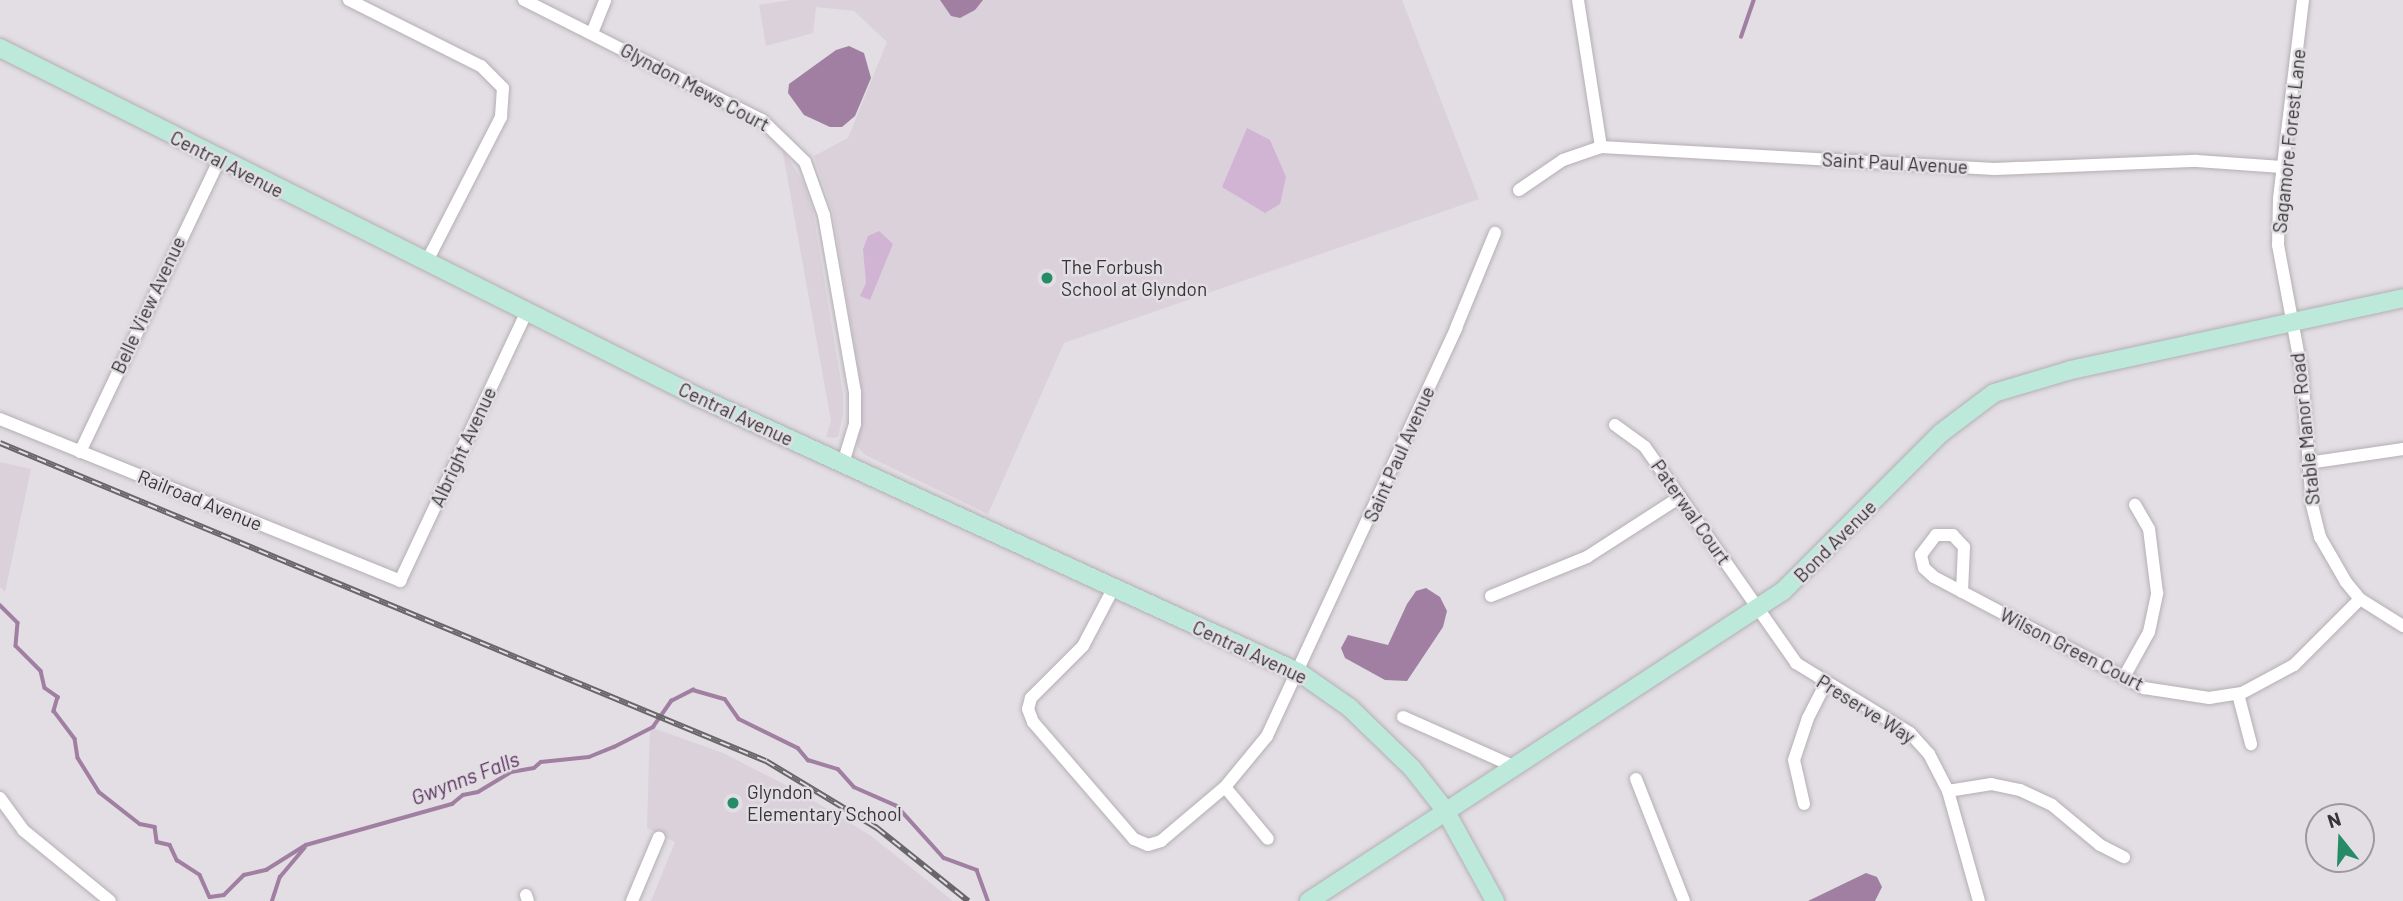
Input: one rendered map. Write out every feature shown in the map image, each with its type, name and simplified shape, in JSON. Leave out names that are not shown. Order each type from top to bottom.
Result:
[{"type":"main road","name":"Central Avenue","points":[[0,48],[526,313],[1300,674],[1384,738],[1446,810],[1495,901]]},
{"type":"main road","name":"Bond Avenue","points":[[1319,898],[1446,810],[1759,609],[1810,569],[1941,433],[1994,393],[2071,370],[2403,298]]},
{"type":"street","points":[[349,0],[481,66],[503,88],[501,117],[426,263]]},
{"type":"street","name":"Glyndon Mews Court","points":[[524,0],[762,120],[805,162],[824,215],[855,392],[855,424],[843,463]]},
{"type":"street","points":[[592,33],[605,0]]},
{"type":"street","points":[[1578,0],[1601,147]]},
{"type":"street","name":"Sagamore Forest Lane","points":[[2292,322],[2278,245],[2283,167],[2303,0]]},
{"type":"street","name":"Saint Paul Avenue","points":[[1519,190],[1563,160],[1601,147],[1994,169],[2197,161],[2283,167]]},
{"type":"street","name":"Belle View Avenue","points":[[80,452],[219,160]]},
{"type":"street","name":"Saint Paul Avenue","points":[[1113,589],[1083,646],[1031,698],[1029,715],[1142,844],[1161,841],[1225,787],[1260,747],[1300,674],[1495,233]]},
{"type":"street","name":"Albright Avenue","points":[[400,581],[526,313]]},
{"type":"street","name":"Stable Manor Road","points":[[2292,322],[2302,373],[2308,463],[2320,537],[2360,599],[2403,626]]},
{"type":"street","name":"Railroad Avenue","points":[[0,419],[400,581]]},
{"type":"street","name":"Paterwal Court","points":[[1615,425],[1645,447],[1759,609]]},
{"type":"street","points":[[2308,463],[2403,449]]},
{"type":"street","points":[[1491,596],[1587,557],[1680,497]]},
{"type":"street","points":[[2124,677],[2151,626],[2157,593],[2149,529],[2135,505]]},
{"type":"street","name":"Wilson Green Court","points":[[1962,592],[1964,547],[1953,536],[1936,536],[1922,549],[1924,568],[1962,592],[2144,688],[2188,697],[2238,694],[2306,656],[2360,599]]},
{"type":"street","name":"Preserve Way","points":[[1759,609],[1796,663],[1825,684],[1910,733],[1929,754],[1948,791],[1979,901]]},
{"type":"street","points":[[1804,804],[1794,761],[1808,718],[1825,684]]},
{"type":"street","points":[[2238,694],[2251,744]]},
{"type":"street","points":[[1403,717],[1513,766]]},
{"type":"street","points":[[1636,779],[1684,901]]},
{"type":"street","points":[[1948,791],[1991,784],[2020,790],[2052,805],[2101,845],[2124,857]]},
{"type":"street","points":[[1225,787],[1268,839]]},
{"type":"street","points":[[0,798],[23,830],[110,901]]},
{"type":"street","points":[[632,901],[659,836]]},
{"type":"shaded area","name":"The Forbush School at Glyndon","points":[[790,0],[1402,0],[1479,199],[1064,343],[988,514],[865,455],[857,446],[862,391],[833,213],[814,156],[848,138],[887,42],[854,11],[816,7],[813,33],[766,46],[759,5]]},
{"type":"shaded area","points":[[940,0],[983,0],[975,10],[960,18],[951,16]]},
{"type":"shaded area","points":[[849,46],[864,53],[871,78],[855,116],[842,127],[830,127],[804,115],[788,93],[789,84],[836,50]]},
{"type":"shaded area","points":[[1247,128],[1270,140],[1286,177],[1280,204],[1265,213],[1222,187]]},
{"type":"shaded area","points":[[782,148],[804,184],[813,212],[843,394],[843,415],[838,437],[833,438],[826,437],[831,421]]},
{"type":"shaded area","points":[[879,231],[893,244],[870,300],[860,296],[866,283],[863,249],[868,236]]},
{"type":"shaded area","points":[[0,462],[31,469],[5,592],[0,587]]},
{"type":"shaded area","points":[[1426,588],[1440,597],[1447,611],[1443,627],[1407,681],[1385,680],[1345,658],[1341,648],[1348,635],[1388,645],[1407,604],[1416,591]]},
{"type":"shaded area","name":"Glyndon Elementary School","points":[[650,727],[723,753],[801,793],[871,836],[953,901],[651,901],[675,842],[647,828]]},
{"type":"shaded area","points":[[1866,873],[1877,877],[1882,887],[1875,901],[1808,901]]},
{"type":"waterway","points":[[1741,37],[1754,0]]},
{"type":"waterway","name":"Gwynns Falls","points":[[0,605],[18,623],[16,646],[41,671],[45,688],[58,697],[54,711],[75,739],[78,758],[99,792],[140,824],[155,827],[157,842],[170,845],[177,860],[200,875],[210,897],[224,895],[244,875],[266,870],[306,845],[452,804],[463,795],[478,792],[511,772],[534,768],[541,762],[589,757],[614,747],[653,727],[671,701],[693,690],[725,699],[739,719],[798,748],[808,760],[838,769],[854,787],[897,806],[944,858],[977,870],[988,901]]},
{"type":"waterway","points":[[272,901],[280,877],[304,848]]},
{"type":"railway","points":[[0,443],[766,761],[877,828],[968,901]]},
{"type":"place","name":"The Forbush School at Glyndon","points":[[1047,278]]},
{"type":"place","name":"Glyndon Elementary School","points":[[733,803]]}]
